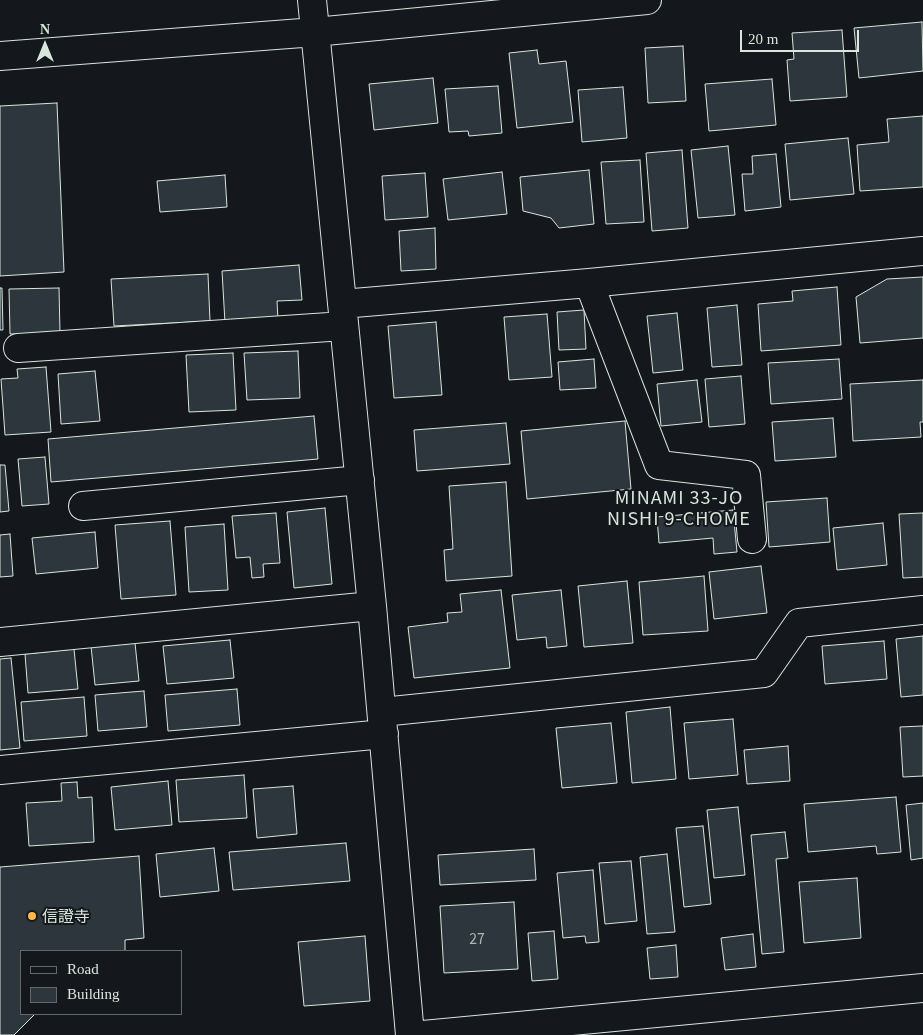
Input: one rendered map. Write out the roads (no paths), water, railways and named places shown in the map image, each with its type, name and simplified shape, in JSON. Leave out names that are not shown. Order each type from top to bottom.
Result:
[{"type":"street","points":[[312,0],[372,606],[410,1035]]},
{"type":"street","points":[[0,56],[315,32],[647,0]]},
{"type":"street","points":[[18,348],[343,315],[589,283],[923,251]]},
{"type":"street","points":[[589,283],[658,465],[746,475],[752,539]]},
{"type":"street","points":[[83,506],[360,480]]},
{"type":"street","points":[[0,642],[372,606]]},
{"type":"street","points":[[0,770],[383,723],[764,673],[799,623],[923,610]]},
{"type":"street","points":[[423,1035],[923,988]]},
{"type":"place","name":"信證寺","points":[[32,916]]},
{"type":"district","name":"MINAMI 33-JO NISHI 9-CHOME","points":[[679,507]]}]
